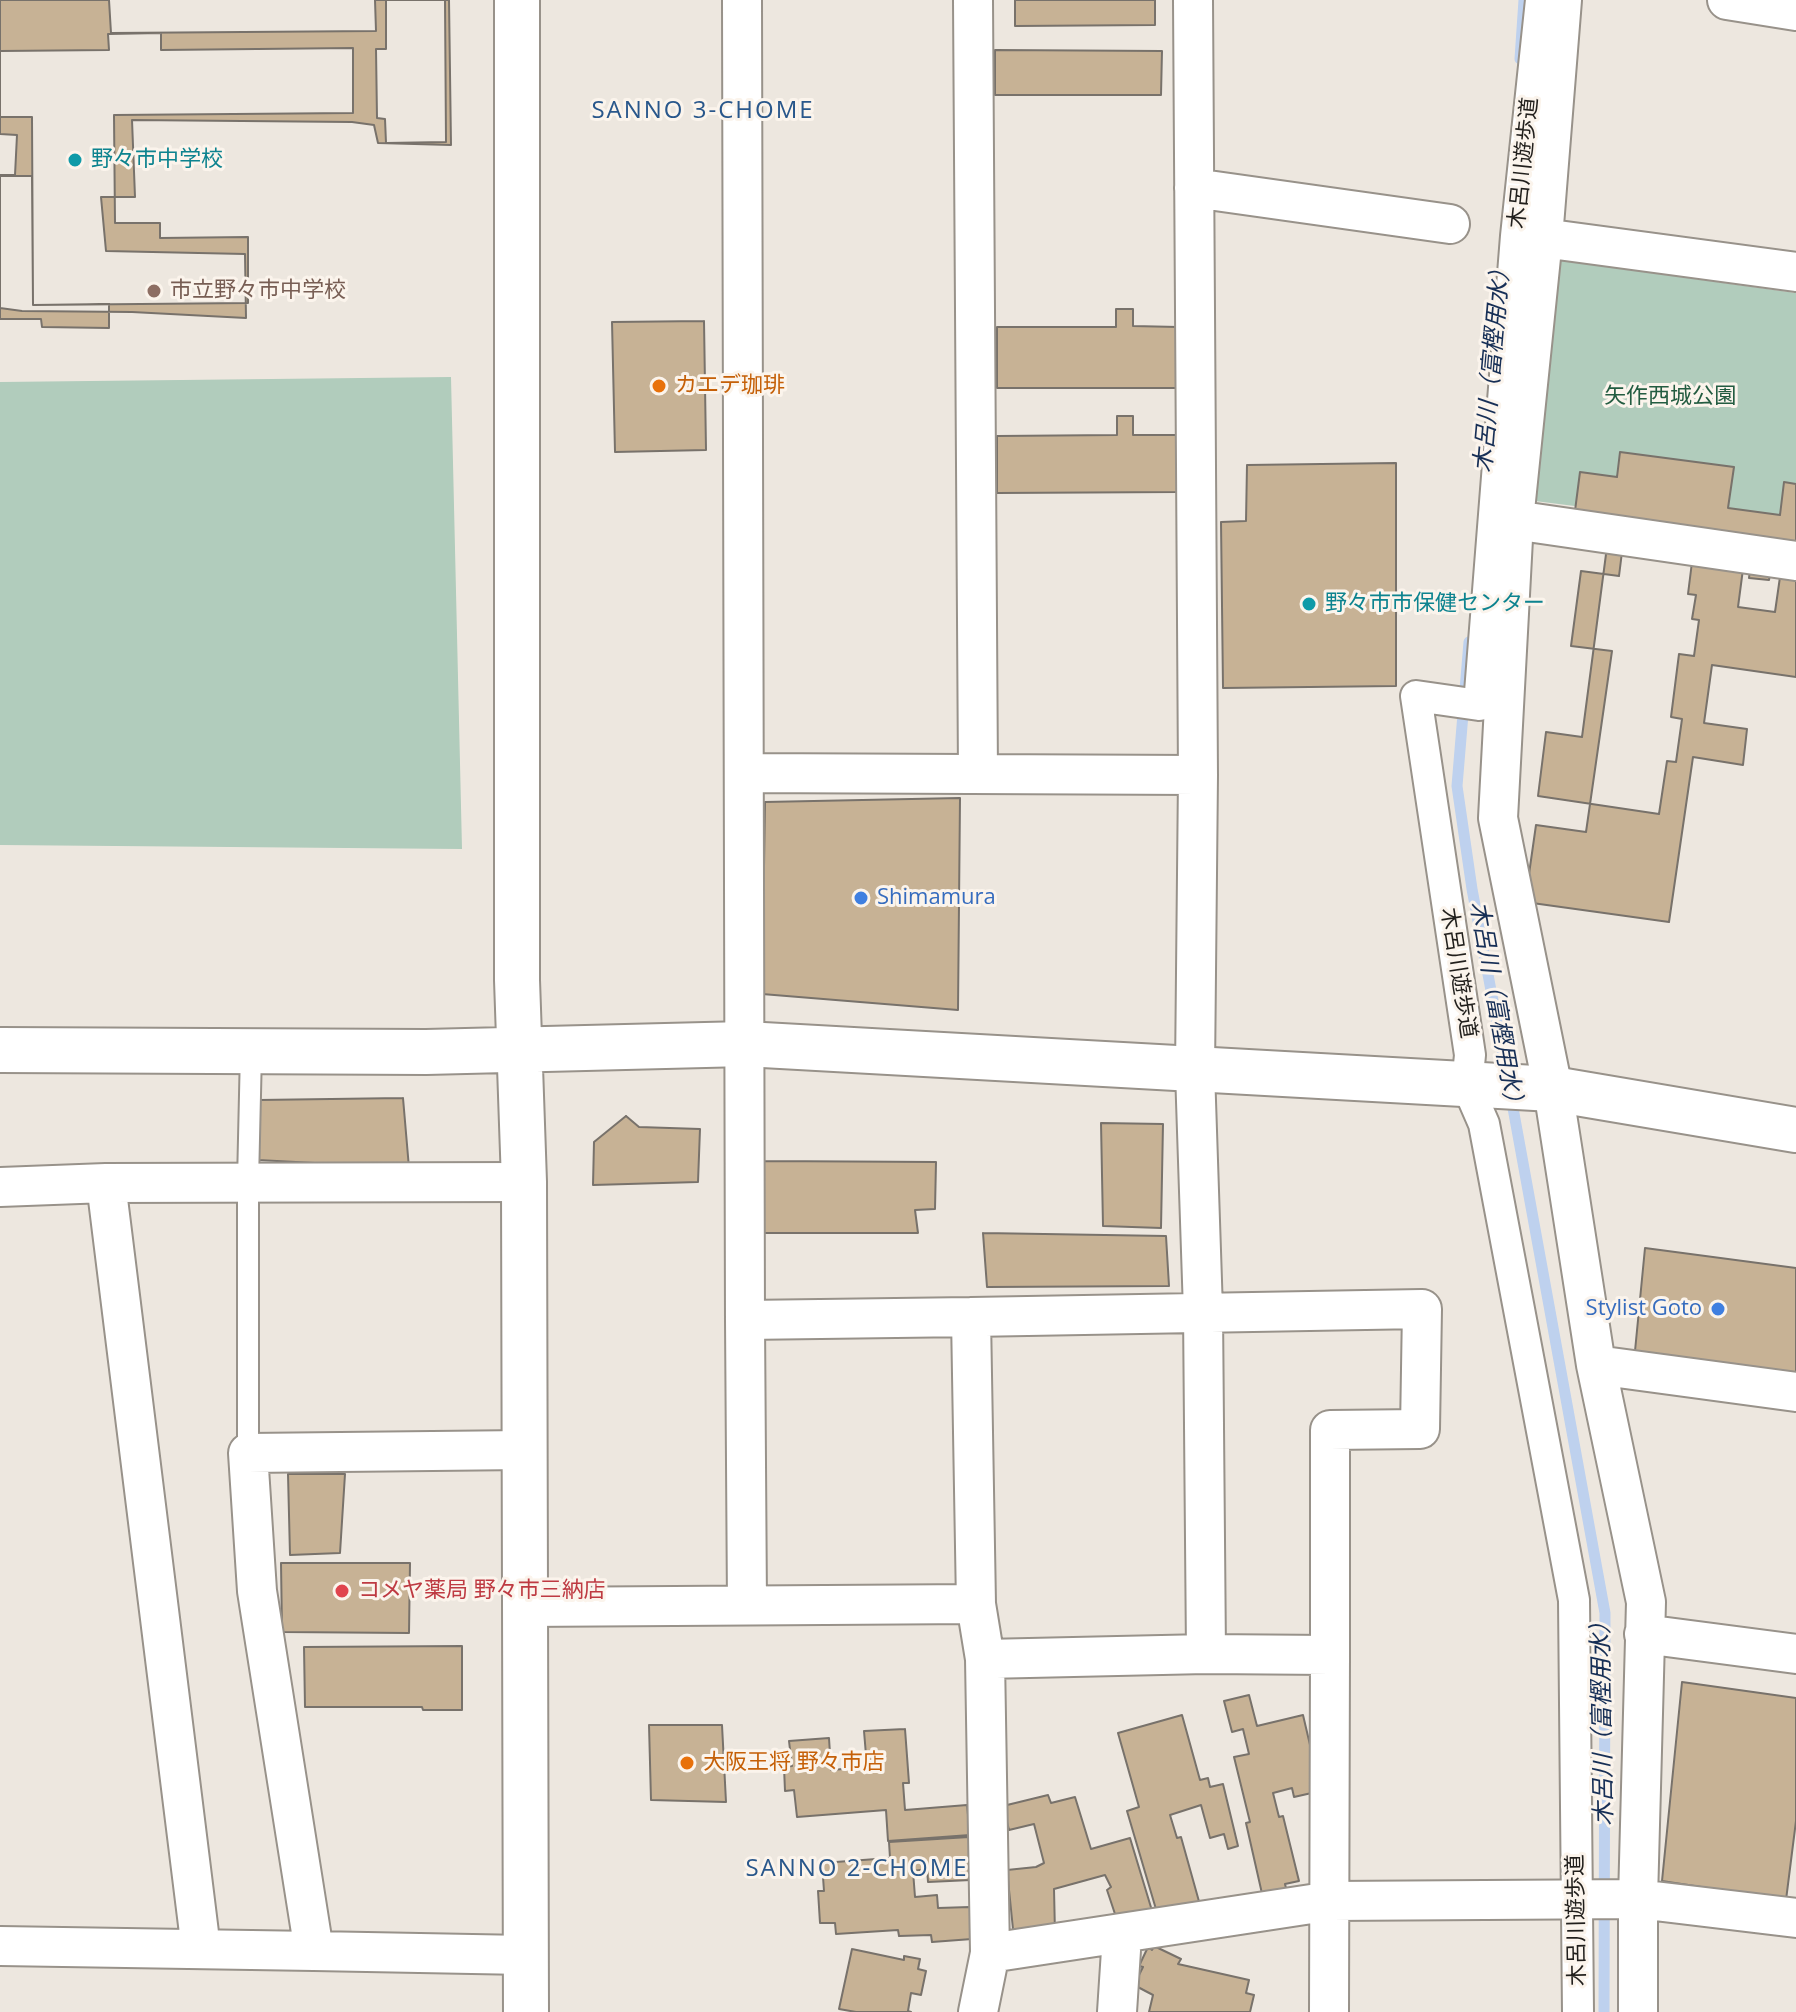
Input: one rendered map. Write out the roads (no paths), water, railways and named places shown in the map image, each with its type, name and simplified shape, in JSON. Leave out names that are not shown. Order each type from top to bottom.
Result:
[{"type":"street","points":[[517,0],[526,2012]]},
{"type":"street","points":[[742,0],[747,1605]]},
{"type":"street","points":[[973,0],[978,773]]},
{"type":"street","points":[[1193,0],[1198,775],[1195,1071],[1203,1311],[1206,1654]]},
{"type":"street","name":"木呂川遊歩道","points":[[1541,0],[1516,236],[1479,705],[1416,696],[1470,1055],[1505,1086],[1484,1124],[1574,1600],[1605,1899],[1578,2012]]},
{"type":"street","points":[[1562,0],[1543,238],[1514,520],[1498,818],[1505,1086],[1596,1365],[1646,1602],[1605,1899],[1638,2012]]},
{"type":"street","points":[[1727,0],[1796,11]]},
{"type":"street","points":[[1194,188],[1450,224]]},
{"type":"street","points":[[1543,238],[1796,272]]},
{"type":"street","points":[[1514,520],[1796,561]]},
{"type":"street","points":[[744,773],[1198,775]]},
{"type":"street","points":[[0,1050],[520,1050],[745,1044],[1505,1086],[1796,1130]]},
{"type":"street","points":[[0,1187],[106,1183],[524,1182]]},
{"type":"street","points":[[106,1183],[201,1949]]},
{"type":"street","points":[[745,1320],[1422,1309],[1420,1429],[1330,1430],[1329,2012]]},
{"type":"street","points":[[971,1317],[976,1604],[985,1659],[990,1953],[978,2012]]},
{"type":"street","points":[[1596,1365],[1796,1392]]},
{"type":"street","points":[[314,1951],[257,1591],[248,1453],[525,1450]]},
{"type":"street","points":[[523,1607],[976,1604]]},
{"type":"street","points":[[1644,1634],[1796,1654]]},
{"type":"street","points":[[985,1659],[1206,1654],[1330,1655]]},
{"type":"street","points":[[990,1953],[1331,1901],[1605,1899],[1796,1918]]},
{"type":"street","points":[[1117,2012],[1122,1935]]},
{"type":"street","points":[[0,1946],[525,1955]]},
{"type":"lane","points":[[248,1453],[251,1051]]},
{"type":"waterway","name":"木呂川（富樫用水）","points":[[1520,59],[1524,0]]},
{"type":"waterway","name":"木呂川（富樫用水）","points":[[1469,642],[1457,786],[1472,889],[1507,1076]]},
{"type":"waterway","name":"木呂川（富樫用水）","points":[[1511,1097],[1605,1613],[1604,2012]]},
{"type":"place","name":"野々市中学校","points":[[75,160]]},
{"type":"place","name":"市立野々市中学校","points":[[154,291]]},
{"type":"place","name":"カエデ珈琲","points":[[659,386]]},
{"type":"place","name":"野々市市保健センター","points":[[1309,604]]},
{"type":"place","name":"Shimamura","points":[[861,898]]},
{"type":"place","name":"Stylist Goto","points":[[1718,1309]]},
{"type":"place","name":"コメヤ薬局 野々市三納店","points":[[342,1591]]},
{"type":"place","name":"大阪王将 野々市店","points":[[687,1763]]},
{"type":"district","name":"SANNO 3-CHOME","points":[[703,111]]},
{"type":"district","name":"SANNO 2-CHOME","points":[[857,1869]]},
{"type":"park label","name":"矢作西城公園","points":[[1670,397]]}]
